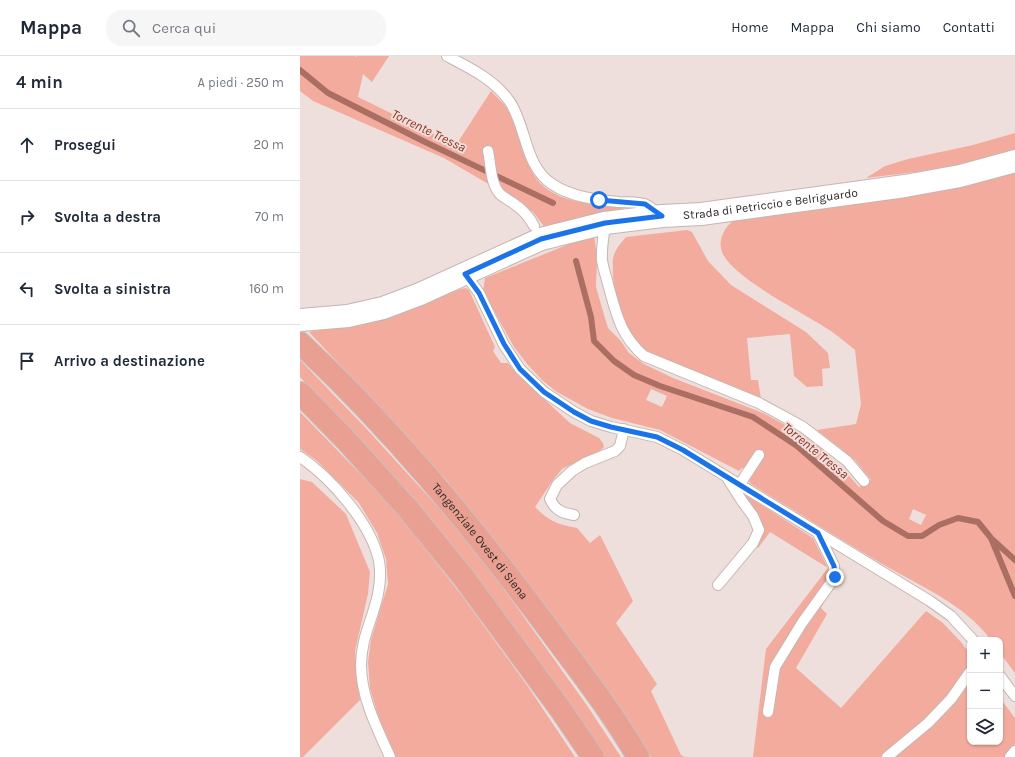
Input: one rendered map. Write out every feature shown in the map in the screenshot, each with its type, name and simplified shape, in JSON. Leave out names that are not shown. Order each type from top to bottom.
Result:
[{"type":"highway","name":"Tangenziale Ovest di Siena","points":[[300,343],[375,418],[442,492],[498,562],[589,682],[638,757]]},
{"type":"highway","points":[[300,393],[345,439],[408,510],[464,578],[561,710],[593,757]]},
{"type":"street","name":"Strada di Petriccio e Belriguardo","points":[[300,320],[348,316],[383,308],[420,294],[541,239],[605,223],[662,216],[701,214],[905,186],[960,176],[1015,161]]},
{"type":"lane","points":[[447,56],[489,80],[506,98],[516,114],[527,149],[540,174],[553,185],[568,192],[599,200],[645,204],[662,216]]},
{"type":"lane","points":[[489,156],[493,179],[500,194],[528,216],[534,226]]},
{"type":"lane","points":[[605,223],[602,260],[614,309],[626,336],[634,348],[644,356],[759,403],[803,427],[846,461],[864,481]]},
{"type":"lane","points":[[465,274],[479,293],[504,344],[520,369],[544,392],[574,412],[591,421],[657,437],[683,450],[930,601],[951,616],[970,637]]},
{"type":"lane","points":[[574,515],[564,514],[554,507],[550,499],[557,485],[572,471],[585,463],[615,451],[620,446],[624,430]]},
{"type":"lane","points":[[740,484],[759,455]]},
{"type":"lane","points":[[300,457],[308,462],[326,479],[354,510],[368,531],[376,549],[380,563],[380,580],[377,597],[363,642],[361,666],[363,689],[374,720],[390,757]]},
{"type":"lane","points":[[718,585],[753,543],[759,530],[753,516],[727,477]]},
{"type":"lane","points":[[768,712],[775,667],[802,623],[835,577],[834,566],[818,533]]},
{"type":"lane","points":[[887,757],[928,723],[951,699],[969,673]]},
{"type":"lane","points":[[1003,680],[1015,696]]},
{"type":"lane","points":[[1010,757],[1015,751]]},
{"type":"shaded area","points":[[300,56],[389,56],[372,82],[363,74],[358,97],[456,145],[491,91],[506,107],[514,124],[526,160],[533,173],[540,183],[550,191],[572,200],[585,203],[636,205],[546,229],[533,212],[514,199],[444,158],[313,101],[300,91]]},
{"type":"shaded area","points":[[1015,133],[1015,151],[957,167],[866,178],[885,166],[908,159],[973,145]]},
{"type":"shaded area","points":[[1015,169],[1015,673],[1003,657],[1003,637],[988,637],[968,616],[942,597],[867,555],[751,484],[749,481],[754,473],[742,468],[739,471],[660,430],[612,418],[588,409],[557,392],[543,381],[514,347],[483,291],[485,278],[594,234],[597,259],[596,287],[602,308],[608,328],[620,340],[629,353],[644,364],[673,378],[763,413],[800,433],[820,448],[844,470],[859,487],[871,480],[855,460],[817,430],[856,424],[861,404],[855,350],[831,331],[754,284],[729,262],[722,252],[721,242],[724,232],[729,224],[737,218]],"holes":[[[651,389],[667,396],[662,407],[646,400]],[[913,509],[926,515],[921,525],[909,519]]]},
{"type":"shaded area","points":[[687,230],[692,232],[708,261],[731,285],[806,332],[828,353],[830,368],[822,369],[823,386],[807,387],[794,376],[790,334],[747,338],[751,380],[758,380],[761,399],[656,356],[637,341],[629,332],[619,309],[616,297],[613,266],[615,252],[626,237]]},
{"type":"shaded area","points":[[466,288],[469,290],[495,347],[493,351],[501,363],[508,363],[517,374],[570,423],[599,438],[603,443],[604,447],[601,450],[562,469],[535,507],[554,522],[577,528],[590,543],[600,535],[633,601],[616,623],[657,684],[651,691],[681,755],[685,757],[651,757],[603,683],[514,565],[447,481],[309,332],[349,325],[425,303]]},
{"type":"shaded area","points":[[300,360],[363,425],[438,507],[491,571],[586,704],[621,757],[604,757],[479,580],[428,518],[300,377]]},
{"type":"shaded area","points":[[300,412],[381,495],[409,528],[463,597],[529,688],[575,757],[396,757],[379,719],[370,688],[368,662],[371,640],[388,584],[386,559],[377,533],[359,503],[317,461],[300,449]]},
{"type":"shaded area","points":[[300,479],[312,482],[346,514],[370,572],[368,594],[355,651],[360,700],[303,757],[300,757]]},
{"type":"shaded area","points":[[746,495],[813,538],[828,568],[770,532],[758,548],[756,546],[760,541],[764,530],[761,521],[746,502]]},
{"type":"shaded area","points":[[836,557],[840,573],[821,608],[827,614],[796,668],[841,708],[926,611],[943,623],[967,650],[967,745],[1003,745],[1003,702],[1015,718],[1015,744],[1007,752],[1012,757],[753,757],[766,649]]},
{"type":"waterway","name":"Torrente Tressa","points":[[300,70],[328,93],[423,141],[553,203]]},
{"type":"waterway","name":"Torrente Tressa","points":[[576,261],[591,317],[594,341],[614,361],[634,375],[660,386],[753,417],[797,446],[883,521],[908,536],[922,536],[939,525],[958,518],[978,522],[991,538],[1015,596]]},
{"type":"waterway","points":[[993,540],[1015,560]]},
{"type":"route","points":[[599,200],[645,204],[662,216],[605,223],[541,239],[465,274],[479,293],[504,344],[520,369],[544,392],[574,412],[591,421],[657,437],[683,450],[818,533],[834,566],[835,577]]}]
